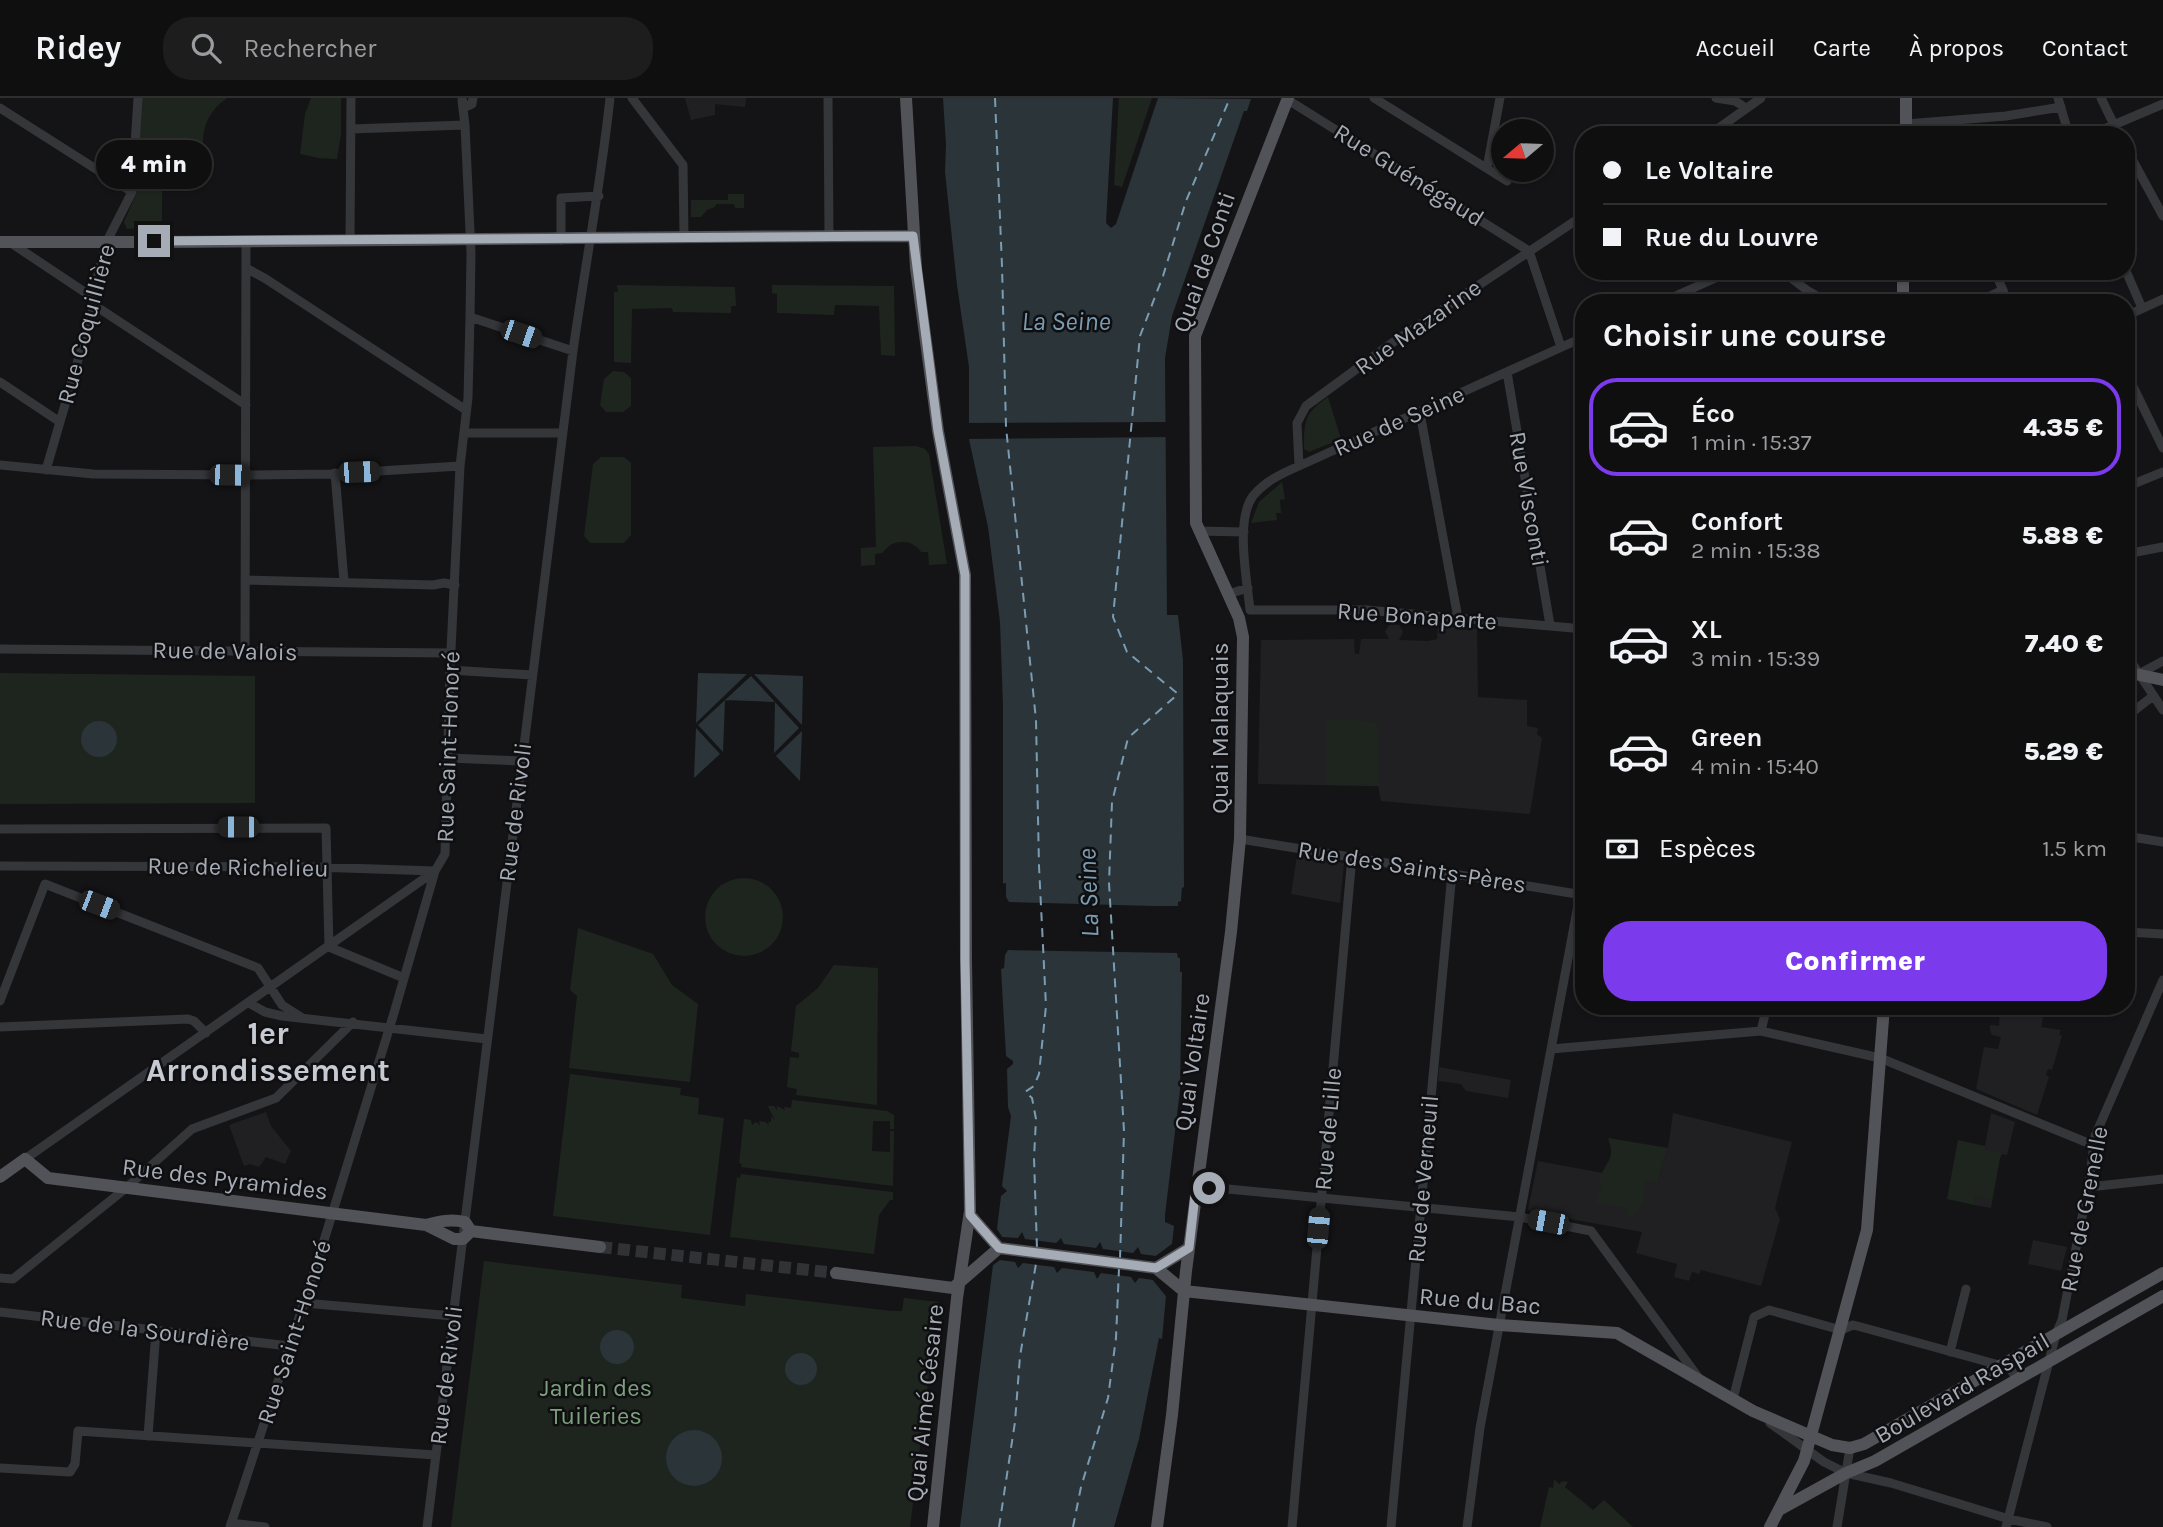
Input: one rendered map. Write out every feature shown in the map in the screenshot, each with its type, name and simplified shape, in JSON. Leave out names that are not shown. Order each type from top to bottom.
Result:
[{"type":"main road","name":"Quai Aimé Césaire","points":[[906,98],[913,236],[938,431],[965,575],[965,960],[970,1215],[959,1283],[933,1527]]},
{"type":"main road","points":[[1906,98],[1906,126]]},
{"type":"main road","name":"Quai de Conti","points":[[1198,531],[1195,336],[1288,99]]},
{"type":"main road","points":[[5,242],[913,236]]},
{"type":"main road","name":"Quai Malaquais","points":[[1198,531],[1228,594],[1244,614],[1240,839]]},
{"type":"main road","points":[[2135,673],[2163,680]]},
{"type":"main road","name":"Quai Voltaire","points":[[1157,1527],[1174,1402],[1196,1186],[1231,932],[1240,839]]},
{"type":"main road","points":[[1770,1527],[1807,1450],[1867,1230],[1883,1015]]},
{"type":"main road","points":[[1,1175],[25,1159]]},
{"type":"main road","name":"Rue des Pyramides","points":[[25,1159],[48,1178],[426,1225],[441,1221],[467,1231],[600,1247]]},
{"type":"main road","points":[[970,1215],[999,1248],[1156,1268],[1184,1291]]},
{"type":"main road","points":[[836,1273],[953,1288],[999,1248]]},
{"type":"main road","points":[[1156,1268],[1189,1248]]},
{"type":"main road","name":"Boulevard Raspail","points":[[1811,1436],[1832,1445],[1850,1448],[1864,1444],[2163,1273]]},
{"type":"main road","name":"Rue du Bac","points":[[1184,1291],[1499,1325],[1617,1333],[1753,1410],[1811,1436]]},
{"type":"main road","name":"Boulevard Raspail","points":[[1779,1510],[1846,1473],[1875,1461],[2163,1296]]},
{"type":"street","name":"Rue Coquillière","points":[[46,470],[107,241],[132,192],[138,98]]},
{"type":"street","points":[[350,241],[351,98]]},
{"type":"street","points":[[462,99],[468,106],[473,102],[473,98]]},
{"type":"street","name":"Rue de Rivoli","points":[[427,1527],[453,1316],[467,1231],[487,1039],[573,351],[594,239],[610,98]]},
{"type":"street","points":[[632,98],[683,165],[684,237]]},
{"type":"street","points":[[828,98],[829,236]]},
{"type":"street","points":[[1374,98],[1491,171]]},
{"type":"street","points":[[1487,168],[1500,98]]},
{"type":"street","points":[[1716,98],[1746,103]]},
{"type":"street","points":[[1719,126],[1746,103],[1761,98]]},
{"type":"street","points":[[2101,98],[2114,126]]},
{"type":"street","name":"Rue Saint-Honoré","points":[[231,1525],[332,1214],[435,872],[445,854],[450,670],[470,317],[470,241],[462,99]]},
{"type":"street","name":"Rue Guénégaud","points":[[1288,99],[1529,251]]},
{"type":"street","points":[[1929,126],[2006,116],[2060,103],[2066,126]]},
{"type":"street","points":[[2123,126],[2163,104]]},
{"type":"street","points":[[0,108],[132,192]]},
{"type":"street","points":[[351,129],[465,125]]},
{"type":"street","points":[[2135,165],[2163,216]]},
{"type":"street","points":[[561,240],[561,198],[599,196]]},
{"type":"street","name":"Rue Mazarine","points":[[1299,466],[1297,423],[1306,406],[1392,343],[1575,221]]},
{"type":"street","points":[[5,242],[246,405]]},
{"type":"street","points":[[245,651],[246,242]]},
{"type":"street","points":[[1529,251],[1561,347]]},
{"type":"street","points":[[246,268],[275,284],[466,410]]},
{"type":"street","points":[[1684,294],[1713,280]]},
{"type":"street","points":[[1794,280],[1813,294]]},
{"type":"street","points":[[1999,280],[2005,294]]},
{"type":"street","points":[[2130,280],[2142,309]]},
{"type":"street","points":[[1994,294],[2003,290]]},
{"type":"street","points":[[2135,312],[2163,299]]},
{"type":"street","points":[[470,317],[573,351]]},
{"type":"street","name":"Rue de Seine","points":[[1244,532],[1245,514],[1254,495],[1273,478],[1575,341]]},
{"type":"street","name":"Rue Visconti","points":[[1507,372],[1550,625]]},
{"type":"street","points":[[0,382],[60,422]]},
{"type":"street","points":[[2135,399],[2163,449]]},
{"type":"street","points":[[1420,412],[1458,618]]},
{"type":"street","points":[[465,433],[563,433]]},
{"type":"street","points":[[0,465],[93,474],[246,475],[460,466]]},
{"type":"street","points":[[2135,483],[2163,472]]},
{"type":"street","points":[[335,473],[344,581]]},
{"type":"street","points":[[1198,531],[1244,532]]},
{"type":"street","name":"Quai Malaquais","points":[[1244,532],[1248,588],[1244,614]]},
{"type":"street","points":[[2135,552],[2163,547]]},
{"type":"street","points":[[246,580],[455,585]]},
{"type":"street","points":[[1228,594],[1248,588]]},
{"type":"street","name":"Rue Bonaparte","points":[[1244,614],[1366,610],[1575,628]]},
{"type":"street","name":"Rue de Valois","points":[[0,649],[451,653]]},
{"type":"street","points":[[2135,672],[2163,661]]},
{"type":"street","points":[[450,670],[532,675]]},
{"type":"street","points":[[2135,675],[2163,710]]},
{"type":"street","points":[[2135,710],[2153,696]]},
{"type":"street","points":[[447,758],[521,761]]},
{"type":"street","points":[[0,829],[326,828],[330,947]]},
{"type":"street","points":[[2135,837],[2163,842]]},
{"type":"street","name":"Rue des Saints-Pères","points":[[1240,839],[1575,894]]},
{"type":"street","name":"Rue de Lille","points":[[1292,1527],[1352,856]]},
{"type":"street","name":"Rue de Richelieu","points":[[0,866],[326,867],[435,872]]},
{"type":"street","points":[[25,1159],[435,872]]},
{"type":"street","name":"Rue de Verneuil","points":[[1391,1527],[1452,873]]},
{"type":"street","points":[[0,1001],[45,884],[258,968],[282,1005],[301,1017]]},
{"type":"street","points":[[1467,1527],[1480,1428],[1575,930]]},
{"type":"street","points":[[2135,932],[2163,934]]},
{"type":"street","points":[[330,947],[404,978]]},
{"type":"street","name":"Rue de Grenelle","points":[[2008,1523],[2056,1334],[2062,1320],[2094,1145],[2104,1112],[2163,980]]},
{"type":"street","points":[[249,1003],[265,1012],[487,1039]]},
{"type":"street","points":[[1761,1031],[1765,1015]]},
{"type":"street","points":[[0,1027],[188,1019],[194,1021],[206,1033]]},
{"type":"street","points":[[0,1278],[13,1279],[126,1188],[192,1129],[276,1098],[352,1022]]},
{"type":"street","points":[[1551,1049],[1761,1031],[1880,1058],[2094,1145]]},
{"type":"street","points":[[2088,1187],[2163,1179]]},
{"type":"street","points":[[1196,1186],[1520,1217],[1591,1231],[1699,1378]]},
{"type":"street","points":[[1950,1352],[1966,1289]]},
{"type":"street","points":[[304,1303],[453,1316]]},
{"type":"street","points":[[1733,1399],[1754,1317],[1769,1310],[1841,1330],[1853,1325],[2010,1368],[2017,1380]]},
{"type":"street","name":"Rue de la Sourdière","points":[[0,1312],[289,1346]]},
{"type":"street","points":[[148,1436],[156,1331]]},
{"type":"street","name":"Rue du Bac","points":[[1753,1410],[1824,1462],[1846,1473],[1891,1483],[2008,1523],[2047,1527]]},
{"type":"street","points":[[0,1468],[70,1472],[75,1464],[78,1431],[436,1455]]},
{"type":"street","points":[[1837,1527],[1850,1448]]},
{"type":"street","points":[[231,1525],[265,1527]]},
{"type":"shaded area","points":[[685,98],[746,98],[745,107],[715,104],[715,115],[691,120]]},
{"type":"shaded area","points":[[1438,622],[1442,626],[1477,629],[1478,697],[1527,700],[1527,726],[1538,728],[1537,734],[1542,738],[1530,814],[1381,801],[1378,786],[1258,784],[1261,640],[1354,639],[1355,654],[1359,654],[1361,639],[1389,639],[1385,631],[1390,624],[1399,625],[1403,632],[1399,640],[1428,641],[1437,639]]},
{"type":"shaded area","points":[[1297,855],[1344,863],[1340,903],[1291,894]]},
{"type":"shaded area","points":[[2000,1015],[2044,1015],[2041,1027],[2061,1030],[2059,1034],[2062,1036],[2052,1070],[2048,1069],[2046,1075],[2049,1077],[2037,1115],[1976,1089],[1984,1047],[1998,1049],[2001,1037],[1992,1035],[1990,1025],[1999,1026]]},
{"type":"shaded area","points":[[1439,1067],[1511,1080],[1508,1098],[1466,1091],[1461,1084],[1438,1081]]},
{"type":"shaded area","points":[[266,1112],[271,1126],[291,1151],[285,1164],[266,1157],[259,1167],[250,1164],[244,1166],[229,1125]]},
{"type":"shaded area","points":[[1673,1113],[1792,1142],[1775,1208],[1780,1219],[1761,1286],[1701,1270],[1699,1274],[1692,1272],[1689,1281],[1674,1277],[1677,1264],[1636,1253],[1642,1232],[1531,1212],[1528,1209],[1538,1161],[1657,1183],[1668,1148]]},
{"type":"shaded area","points":[[1991,1113],[2015,1122],[2007,1155],[2002,1154],[2000,1158],[1991,1208],[1974,1205]]},
{"type":"shaded area","points":[[2033,1240],[2067,1247],[2061,1271],[2028,1264]]},
{"type":"green space","points":[[140,98],[227,98],[214,110],[206,124],[204,157],[163,155],[162,160],[157,161],[157,177],[162,178],[162,223],[166,227],[127,229],[124,222],[137,192]]},
{"type":"green space","points":[[311,98],[341,98],[341,134],[337,159],[300,154],[305,114]]},
{"type":"green space","points":[[1119,98],[1152,98],[1122,187],[1114,185]]},
{"type":"green space","points":[[728,194],[744,194],[744,208],[735,208],[734,204],[716,204],[701,217],[691,217],[691,200],[728,200]]},
{"type":"green space","points":[[617,285],[735,287],[736,306],[731,306],[731,313],[673,312],[672,308],[632,309],[631,363],[614,362],[614,292],[618,292]]},
{"type":"green space","points":[[772,285],[894,286],[895,356],[881,355],[879,306],[835,305],[834,315],[777,313],[777,294],[772,293]]},
{"type":"green space","points":[[613,371],[624,372],[631,378],[631,406],[623,412],[606,412],[600,405],[604,379]]},
{"type":"green space","points":[[1328,397],[1341,439],[1309,452],[1304,449],[1307,419],[1314,408]]},
{"type":"green space","points":[[916,446],[925,449],[929,454],[947,564],[929,565],[928,552],[921,552],[911,544],[898,542],[882,553],[875,554],[875,565],[861,566],[861,548],[876,547],[873,447]]},
{"type":"green space","points":[[601,457],[624,457],[631,463],[631,535],[624,543],[590,543],[584,536],[593,464]]},
{"type":"green space","points":[[1282,482],[1285,499],[1280,500],[1281,513],[1276,513],[1277,520],[1251,523],[1259,502]]},
{"type":"green space","points":[[0,673],[255,676],[255,803],[0,804]]},
{"type":"green space","points":[[1327,720],[1377,723],[1379,786],[1327,785]]},
{"type":"green space","points":[[744,878],[759,881],[771,890],[780,902],[783,917],[780,932],[771,944],[759,953],[744,956],[729,953],[717,944],[708,932],[705,917],[708,902],[717,890],[729,881]]},
{"type":"green space","points":[[578,928],[653,954],[672,985],[698,1004],[690,1082],[569,1068],[577,996],[570,990]]},
{"type":"green space","points":[[834,965],[878,968],[877,1105],[796,1095],[797,1089],[787,1087],[790,1057],[799,1058],[799,1053],[791,1051],[796,1006],[818,988]]},
{"type":"green space","points":[[570,1074],[681,1088],[680,1095],[699,1098],[698,1114],[724,1118],[710,1235],[553,1216]]},
{"type":"green space","points":[[792,1100],[887,1111],[894,1115],[894,1129],[890,1129],[890,1121],[873,1121],[872,1151],[890,1152],[890,1131],[894,1131],[893,1186],[741,1167],[742,1164],[739,1163],[744,1119],[751,1120],[752,1125],[756,1122],[760,1125],[759,1121],[766,1122],[769,1126],[771,1116],[775,1121],[768,1106],[785,1110],[784,1107],[791,1108]]},
{"type":"green space","points":[[1608,1138],[1668,1148],[1657,1183],[1644,1181],[1643,1204],[1636,1210],[1633,1219],[1624,1215],[1627,1214],[1628,1208],[1596,1202],[1597,1194],[1601,1192],[1600,1177],[1611,1155]]},
{"type":"green space","points":[[1958,1140],[2001,1153],[1992,1199],[1976,1196],[1974,1205],[1947,1199]]},
{"type":"green space","points":[[741,1174],[893,1192],[893,1200],[890,1200],[879,1215],[874,1254],[730,1237],[737,1177],[740,1178]]},
{"type":"green space","name":"Jardin des Tuileries","points":[[484,1261],[682,1285],[681,1298],[745,1306],[746,1294],[892,1311],[902,1311],[904,1298],[938,1302],[910,1527],[451,1527]]},
{"type":"green space","points":[[1554,1479],[1559,1484],[1568,1482],[1565,1487],[1593,1510],[1604,1500],[1633,1527],[1540,1527],[1549,1487],[1553,1488]]},
{"type":"water","name":"La Seine","points":[[943,98],[1113,98],[1106,223],[1111,228],[1116,224],[1158,98],[1251,99],[1247,111],[1244,111],[1172,316],[1165,358],[1167,615],[1178,615],[1183,660],[1184,887],[1180,972],[1180,1090],[1165,1215],[1165,1222],[1174,1226],[1172,1244],[1156,1256],[1153,1280],[1166,1296],[1162,1339],[1159,1338],[1139,1439],[1114,1527],[960,1527],[993,1265],[999,1260],[1002,1237],[997,1229],[1001,1196],[1007,1191],[1002,1186],[1011,1116],[1008,1107],[1007,1069],[1013,1061],[1006,1056],[1001,969],[1004,968],[1006,884],[1003,884],[1000,622],[988,527],[969,439],[969,367],[945,172]]},
{"type":"water","points":[[698,673],[747,674],[696,723]]},
{"type":"water","points":[[754,674],[803,676],[802,725]]},
{"type":"water","points":[[751,676],[775,702],[725,700]]},
{"type":"water","points":[[725,700],[723,752],[698,725]]},
{"type":"water","points":[[775,702],[799,728],[774,753]]},
{"type":"water","points":[[99,721],[112,726],[117,739],[112,752],[99,757],[86,752],[81,739],[86,726]]},
{"type":"water","points":[[696,728],[720,754],[694,778]]},
{"type":"water","points":[[802,731],[800,781],[776,756]]},
{"type":"water","points":[[617,1330],[629,1335],[634,1347],[629,1359],[617,1364],[605,1359],[600,1347],[605,1335]]},
{"type":"water","points":[[801,1353],[812,1358],[817,1369],[812,1380],[801,1385],[790,1380],[785,1369],[790,1358]]},
{"type":"water","points":[[694,1430],[705,1432],[714,1438],[720,1447],[720,1469],[714,1478],[705,1484],[694,1486],[683,1484],[674,1478],[668,1469],[666,1458],[668,1447],[674,1438],[683,1432]]},
{"type":"pier","points":[[1169,422],[1169,437],[966,439],[965,423]]},
{"type":"pier","points":[[1006,883],[1006,897],[1009,902],[1153,906],[1178,906],[1182,888],[1188,887],[1182,906],[1181,954],[1186,972],[1180,972],[1180,958],[1177,953],[1008,950],[1004,968],[998,968],[1001,966],[1004,949],[1005,903],[1000,884]]},
{"type":"pier","points":[[994,1225],[1002,1237],[1018,1238],[1022,1232],[1025,1239],[1056,1243],[1061,1238],[1064,1244],[1096,1248],[1100,1242],[1103,1249],[1133,1253],[1138,1247],[1141,1254],[1156,1256],[1172,1244],[1171,1249],[1159,1258],[1157,1279],[1167,1291],[1166,1296],[1153,1280],[1139,1278],[1135,1283],[1131,1277],[1101,1273],[1097,1279],[1094,1272],[1062,1268],[1057,1273],[1054,1267],[1023,1263],[1018,1268],[1015,1262],[1000,1260],[989,1268],[996,1258],[999,1238],[994,1231]]},
{"type":"ferry route","points":[[995,98],[1006,427],[1036,720],[1039,866],[1046,1006],[1039,1074],[1034,1086],[1025,1092],[1032,1098],[1036,1119],[1034,1158],[1037,1249]]},
{"type":"ferry route","points":[[1120,1259],[1124,1131],[1109,883],[1112,802],[1128,738],[1178,694],[1127,652],[1113,617],[1140,336],[1163,276],[1186,201],[1230,98]]},
{"type":"ferry route","points":[[999,1527],[1015,1422],[1020,1356],[1037,1258]]},
{"type":"ferry route","points":[[1073,1527],[1081,1487],[1108,1398],[1116,1338],[1119,1268]]},
{"type":"tunnel","points":[[600,1247],[836,1273]]},
{"type":"district","name":"1er Arrondissement","points":[[268,1052]]},
{"type":"route","points":[[154,241],[913,236],[938,431],[965,575],[965,960],[970,1215],[999,1248],[1156,1268],[1189,1248],[1196,1186],[1209,1188]]}]
